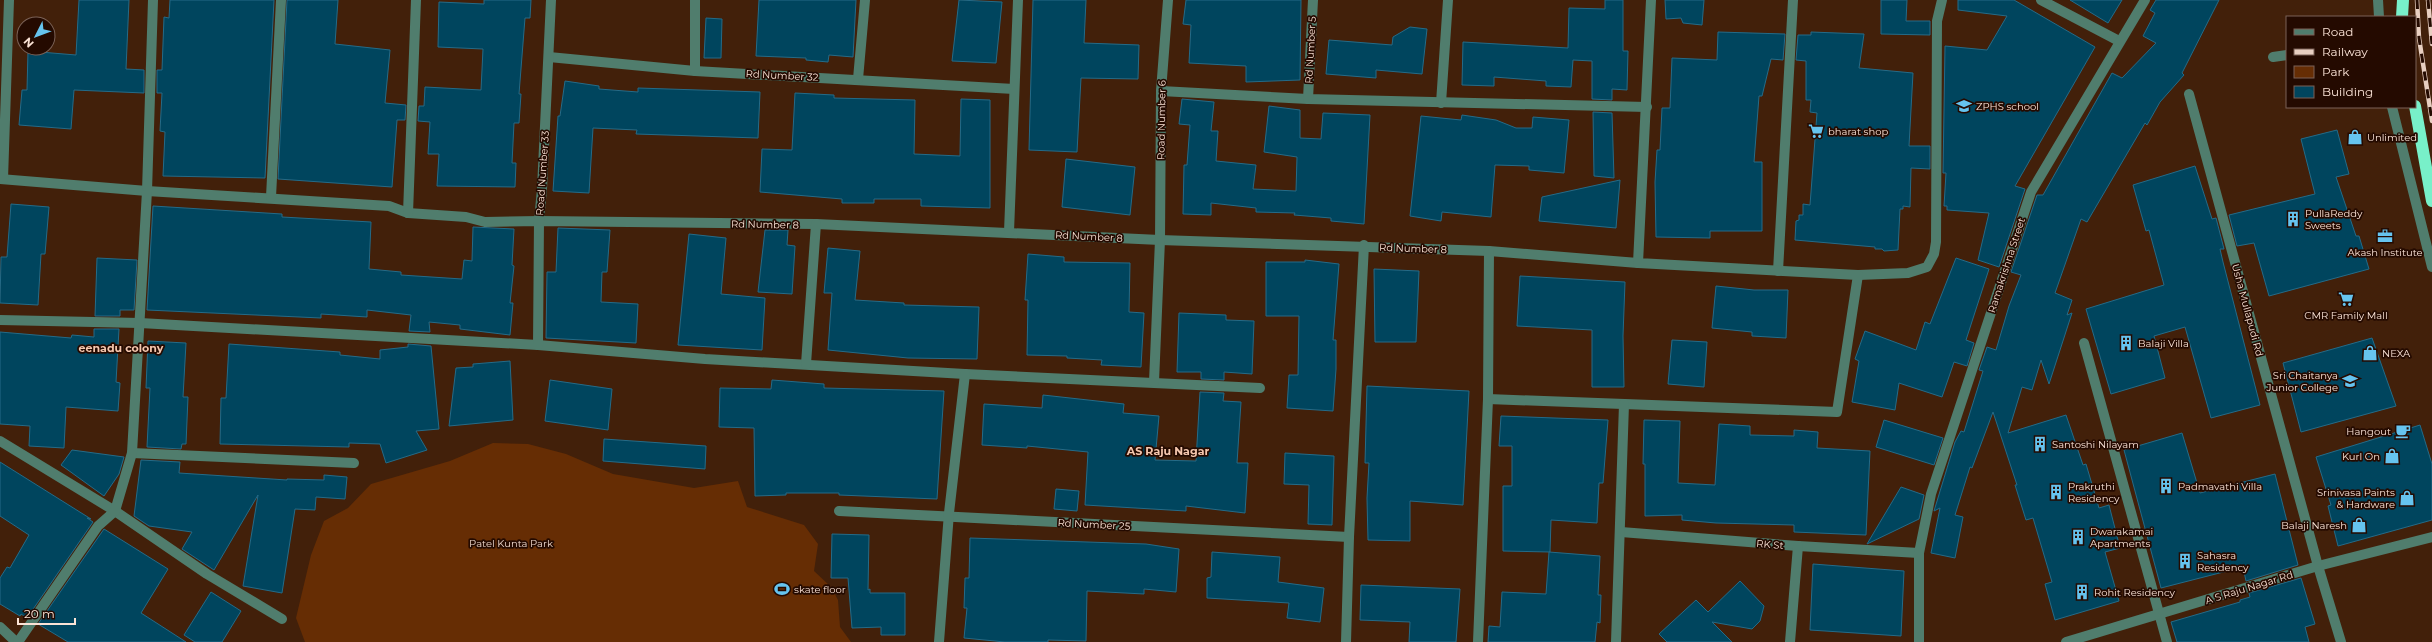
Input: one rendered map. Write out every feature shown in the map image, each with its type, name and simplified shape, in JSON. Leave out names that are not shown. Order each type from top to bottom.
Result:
[{"type":"highway","points":[[2402,16],[2403,0]]},
{"type":"highway","points":[[2415,108],[2432,201]]},
{"type":"street","points":[[1,179],[10,0]]},
{"type":"street","points":[[0,628],[17,642],[98,526],[115,511],[132,453],[147,191],[153,0]]},
{"type":"street","points":[[271,197],[281,0]]},
{"type":"street","points":[[408,213],[416,0]]},
{"type":"street","name":"Road Number 33","points":[[538,345],[539,221],[551,0]]},
{"type":"street","points":[[695,0],[695,71]]},
{"type":"street","points":[[858,79],[865,0]]},
{"type":"street","points":[[1009,232],[1018,0]]},
{"type":"street","name":"Road Number 6","points":[[1154,382],[1160,240],[1161,91],[1168,0]]},
{"type":"street","name":"Rd Number 5","points":[[1308,99],[1313,0]]},
{"type":"street","points":[[1441,103],[1448,0]]},
{"type":"street","points":[[1638,263],[1647,107],[1651,0]]},
{"type":"street","points":[[1778,271],[1792,0]]},
{"type":"street","name":"Rd Number 8","points":[[1,179],[147,191],[271,197],[389,206],[408,213],[466,217],[485,222],[539,221],[816,224],[1160,240],[1364,245],[1489,251],[1638,263],[1858,275],[1908,273],[1927,267],[1934,254],[1936,242],[1937,21],[1942,0]]},
{"type":"street","points":[[2041,0],[2119,41]]},
{"type":"street","name":"Ramakrishna Street","points":[[1919,642],[1919,553],[1931,494],[2031,192],[2119,41],[2145,0]]},
{"type":"street","points":[[2378,0],[2379,16]]},
{"type":"street","points":[[2273,57],[2286,54]]},
{"type":"street","name":"Rd Number 32","points":[[549,57],[695,71],[1014,89]]},
{"type":"street","points":[[1161,91],[1308,99],[1647,107]]},
{"type":"street","name":"Usha Mullapudi Rd","points":[[2189,94],[2318,566],[2341,642]]},
{"type":"street","points":[[2392,108],[2432,267]]},
{"type":"street","points":[[806,364],[816,224]]},
{"type":"street","points":[[1346,642],[1349,537],[1364,245]]},
{"type":"street","points":[[1478,642],[1488,399],[1489,251]]},
{"type":"street","points":[[1488,399],[1837,412],[1858,275]]},
{"type":"street","points":[[0,320],[140,323],[538,345],[705,359],[965,374],[1260,388]]},
{"type":"street","points":[[2084,344],[2158,615],[2167,642]]},
{"type":"street","points":[[939,642],[949,517],[965,374]]},
{"type":"street","points":[[1616,642],[1621,532],[1624,404]]},
{"type":"street","points":[[0,441],[115,511],[207,574],[282,619]]},
{"type":"street","points":[[132,453],[354,463]]},
{"type":"street","name":"Rd Number 25","points":[[839,511],[1349,537]]},
{"type":"street","name":"RK St","points":[[1621,532],[1798,546],[1919,553]]},
{"type":"street","name":"A S Raju Nagar Rd","points":[[2066,642],[2318,566],[2432,537]]},
{"type":"street","points":[[1790,642],[1798,546]]},
{"type":"green space","name":"Patel Kunta Park","points":[[493,443],[528,444],[566,454],[613,474],[694,488],[738,481],[747,507],[804,525],[818,544],[814,571],[831,587],[838,600],[840,627],[851,642],[305,642],[296,618],[311,555],[324,521],[348,508],[371,484],[450,461]]},
{"type":"building","points":[[79,0],[129,0],[126,69],[144,70],[144,93],[74,90],[71,129],[19,125],[22,90],[27,90],[28,56],[56,56],[56,53],[76,55]]},
{"type":"building","points":[[170,0],[274,0],[265,178],[163,176],[165,132],[160,131],[162,93],[157,93],[157,70],[162,70],[164,17],[169,18]]},
{"type":"building","points":[[287,0],[338,0],[335,44],[390,50],[385,103],[406,105],[405,120],[397,120],[392,187],[278,179]]},
{"type":"building","points":[[484,0],[531,0],[530,18],[525,18],[519,94],[521,94],[519,123],[514,123],[512,163],[516,163],[515,187],[437,186],[439,154],[428,154],[430,122],[418,121],[419,106],[424,106],[425,87],[481,90],[483,49],[438,47],[439,2],[484,4]]},
{"type":"building","points":[[759,0],[856,0],[853,57],[829,55],[828,62],[806,60],[806,58],[756,56]]},
{"type":"building","points":[[959,0],[1002,2],[996,63],[952,61]]},
{"type":"building","points":[[1033,0],[1086,0],[1084,43],[1139,45],[1138,79],[1081,78],[1077,152],[1029,150]]},
{"type":"building","points":[[1186,0],[1301,0],[1300,80],[1246,82],[1246,66],[1189,63],[1191,25],[1183,24]]},
{"type":"building","points":[[1605,0],[1623,0],[1623,51],[1628,51],[1627,90],[1612,89],[1612,100],[1592,99],[1592,61],[1573,60],[1571,87],[1546,86],[1546,81],[1494,77],[1494,86],[1462,85],[1463,42],[1568,48],[1569,8],[1605,9]]},
{"type":"building","points":[[1665,0],[1704,0],[1702,25],[1683,23],[1681,18],[1666,19]]},
{"type":"building","points":[[1881,0],[1907,0],[1906,21],[1930,21],[1930,35],[1881,34]]},
{"type":"building","points":[[1958,0],[2014,0],[2095,47],[2015,186],[2025,189],[1999,267],[1978,260],[1989,213],[1947,210],[1947,206],[1944,206],[1946,173],[1943,173],[1945,46],[1987,50],[2007,16],[1958,10]]},
{"type":"building","points":[[2070,0],[2122,0],[2108,23]]},
{"type":"building","points":[[2156,0],[2219,0],[2182,73],[2184,75],[2160,102],[2147,125],[2145,123],[2087,222],[2081,219],[2055,293],[2072,300],[2067,315],[2072,313],[2049,384],[2041,360],[2032,390],[2022,387],[2008,433],[2066,415],[2083,465],[2086,464],[2099,508],[2109,505],[2120,548],[2105,552],[2119,601],[2055,620],[2045,584],[2052,582],[2033,518],[2026,520],[2015,485],[2017,485],[1993,412],[1972,468],[1970,467],[1955,515],[1963,517],[1955,558],[1931,553],[1940,508],[1934,511],[1955,442],[1961,431],[1964,432],[1983,371],[1979,370],[1987,347],[1996,350],[2009,306],[2021,275],[2011,272],[2037,195],[2043,195],[2112,73],[2122,78],[2156,43],[2143,36],[2155,13],[2150,10]]},
{"type":"building","points":[[706,18],[722,19],[721,58],[704,58]]},
{"type":"building","points":[[1410,27],[1427,29],[1422,74],[1376,70],[1376,78],[1326,74],[1329,40],[1392,45],[1393,37]]},
{"type":"building","points":[[1718,32],[1785,34],[1783,60],[1771,59],[1762,96],[1759,96],[1754,162],[1762,162],[1762,231],[1710,231],[1710,238],[1656,237],[1655,182],[1657,150],[1660,150],[1662,108],[1670,108],[1672,58],[1717,60]]},
{"type":"building","points":[[1811,32],[1864,34],[1859,68],[1913,73],[1909,146],[1930,146],[1930,169],[1911,168],[1910,207],[1903,206],[1903,209],[1900,209],[1898,250],[1884,251],[1882,249],[1875,249],[1875,247],[1795,240],[1796,221],[1799,220],[1799,215],[1803,215],[1803,204],[1810,205],[1817,113],[1810,112],[1811,100],[1806,100],[1806,61],[1796,60],[1798,35],[1811,35]]},
{"type":"building","points":[[565,81],[599,86],[599,89],[638,92],[638,88],[760,92],[758,138],[636,134],[637,130],[593,128],[589,193],[553,191],[558,116],[560,116]]},
{"type":"building","points":[[795,93],[834,95],[834,98],[915,100],[914,154],[960,156],[961,99],[990,100],[990,208],[921,206],[921,199],[874,199],[874,203],[842,203],[842,199],[760,192],[762,149],[792,150]]},
{"type":"building","points":[[1182,99],[1214,102],[1211,131],[1218,131],[1216,161],[1256,165],[1253,189],[1296,191],[1297,157],[1264,152],[1269,106],[1300,110],[1300,138],[1321,139],[1323,113],[1370,115],[1364,224],[1331,221],[1331,218],[1294,215],[1295,213],[1256,212],[1256,208],[1211,203],[1211,215],[1183,214],[1184,165],[1187,165],[1190,125],[1179,124]]},
{"type":"building","points":[[1593,112],[1612,113],[1614,178],[1594,176]]},
{"type":"building","points":[[1462,115],[1496,120],[1516,128],[1532,128],[1533,117],[1569,120],[1564,173],[1529,170],[1529,166],[1495,165],[1491,217],[1442,212],[1441,221],[1410,216],[1421,116],[1461,120]]},
{"type":"building","points":[[2337,130],[2349,174],[2336,177],[2356,236],[2359,236],[2369,269],[2269,296],[2254,243],[2237,246],[2229,215],[2315,194],[2301,139]]},
{"type":"building","points":[[1066,159],[1135,167],[1130,215],[1062,207]]},
{"type":"building","points":[[2195,166],[2212,219],[2216,218],[2224,249],[2220,249],[2223,262],[2260,405],[2211,418],[2185,327],[2154,336],[2165,378],[2111,394],[2086,309],[2164,285],[2149,230],[2146,231],[2133,185]]},
{"type":"building","points":[[1620,180],[1616,228],[1539,221],[1542,197]]},
{"type":"building","points":[[11,204],[49,207],[45,254],[41,254],[38,305],[0,303],[1,257],[7,257]]},
{"type":"building","points":[[153,206],[282,214],[282,217],[371,222],[369,269],[401,272],[401,275],[462,279],[464,260],[472,261],[473,227],[514,229],[512,265],[514,266],[510,303],[513,303],[510,335],[460,329],[460,325],[429,322],[430,332],[409,331],[411,315],[367,310],[367,317],[321,314],[321,318],[147,310]]},
{"type":"building","points":[[558,228],[610,230],[607,272],[602,272],[601,302],[638,304],[636,343],[546,338],[547,272],[556,272]]},
{"type":"building","points":[[765,230],[788,230],[787,245],[795,246],[792,294],[758,292]]},
{"type":"building","points":[[689,234],[726,238],[721,294],[765,298],[762,350],[678,345]]},
{"type":"building","points":[[828,248],[860,251],[855,300],[904,303],[904,305],[979,307],[977,359],[908,358],[828,350],[832,293],[824,293]]},
{"type":"building","points":[[1028,254],[1064,257],[1064,262],[1130,263],[1129,312],[1144,313],[1141,367],[1101,365],[1102,360],[1067,358],[1067,356],[1027,355],[1028,300],[1025,300]]},
{"type":"building","points":[[97,258],[137,260],[134,310],[120,310],[120,316],[95,316]]},
{"type":"building","points":[[1956,258],[1989,269],[1966,340],[1974,343],[1967,366],[1954,362],[1942,397],[1899,383],[1895,410],[1852,402],[1859,361],[1855,359],[1865,331],[1916,350],[1925,322],[1930,324]]},
{"type":"building","points":[[1305,260],[1339,264],[1333,340],[1336,340],[1336,369],[1333,411],[1287,408],[1289,375],[1298,375],[1299,316],[1266,316],[1266,262],[1305,262]]},
{"type":"building","points":[[1374,269],[1419,271],[1416,342],[1375,342]]},
{"type":"building","points":[[1520,276],[1625,282],[1623,336],[1624,387],[1592,387],[1592,330],[1517,326]]},
{"type":"building","points":[[1716,286],[1754,290],[1788,290],[1786,338],[1752,336],[1752,332],[1712,328]]},
{"type":"building","points":[[1179,313],[1226,315],[1226,320],[1254,321],[1252,374],[1224,372],[1224,380],[1201,379],[1201,372],[1177,372]]},
{"type":"building","points":[[94,329],[119,329],[116,382],[120,383],[118,411],[66,407],[64,448],[29,446],[30,426],[0,424],[0,332],[71,338],[72,335],[94,337]]},
{"type":"building","points":[[2372,338],[2396,406],[2301,432],[2283,363]]},
{"type":"building","points":[[1672,340],[1707,342],[1704,387],[1668,384]]},
{"type":"building","points":[[148,341],[186,343],[183,397],[188,397],[186,444],[182,444],[181,449],[147,447],[150,388],[146,388]]},
{"type":"building","points":[[229,344],[340,352],[340,355],[380,359],[380,350],[408,347],[408,344],[431,346],[439,429],[416,431],[427,450],[386,463],[380,444],[349,443],[349,447],[220,444],[221,398],[226,398]]},
{"type":"building","points":[[510,361],[513,420],[449,426],[456,368],[473,367],[473,364]]},
{"type":"building","points":[[550,380],[612,389],[608,430],[545,421]]},
{"type":"building","points":[[772,380],[824,384],[824,388],[944,391],[937,499],[839,495],[839,493],[786,493],[786,495],[755,496],[754,428],[719,427],[720,388],[771,389]]},
{"type":"building","points":[[1367,386],[1469,391],[1463,505],[1410,501],[1410,541],[1368,540],[1367,498],[1369,463],[1365,463]]},
{"type":"building","points":[[1200,392],[1224,393],[1223,401],[1241,402],[1237,463],[1248,463],[1245,513],[1186,506],[1186,511],[1085,505],[1088,452],[1027,446],[1027,448],[982,445],[984,404],[1042,408],[1043,395],[1124,404],[1123,413],[1159,416],[1155,460],[1196,461]]},
{"type":"building","points":[[1501,416],[1608,420],[1603,483],[1599,483],[1597,523],[1551,520],[1550,552],[1503,551],[1503,486],[1512,486],[1512,446],[1499,446]]},
{"type":"building","points":[[1644,420],[1680,421],[1678,483],[1715,485],[1719,424],[1750,426],[1750,435],[1794,436],[1794,430],[1818,432],[1817,448],[1870,451],[1866,535],[1794,532],[1794,525],[1716,523],[1682,520],[1682,515],[1645,516],[1645,464],[1643,464]]},
{"type":"building","points":[[1884,420],[1943,438],[1934,465],[1876,447]]},
{"type":"building","points":[[2420,425],[2432,464],[2432,520],[2338,546],[2328,506],[2331,505],[2316,457]]},
{"type":"building","points":[[2182,433],[2200,493],[2275,474],[2298,565],[2246,581],[2243,567],[2161,588],[2124,450]]},
{"type":"building","points":[[604,439],[706,446],[705,469],[603,461]]},
{"type":"building","points":[[72,450],[124,457],[119,474],[104,496],[61,465]]},
{"type":"building","points":[[1285,453],[1334,456],[1332,525],[1308,524],[1309,485],[1284,484]]},
{"type":"building","points":[[141,460],[180,462],[179,473],[287,480],[324,480],[324,475],[347,477],[345,499],[316,497],[315,510],[295,509],[282,593],[243,586],[258,495],[214,570],[182,549],[192,532],[149,526],[134,516]]},
{"type":"building","points":[[0,462],[91,519],[87,518],[93,522],[27,618],[21,614],[20,616],[0,604],[0,578],[7,567],[10,568],[29,535],[0,516]]},
{"type":"building","points":[[1901,487],[1924,495],[1919,519],[1867,544]]},
{"type":"building","points":[[1056,489],[1079,491],[1077,511],[1054,509]]},
{"type":"building","points":[[104,529],[168,569],[141,613],[186,642],[68,642],[38,624]]},
{"type":"building","points":[[832,534],[869,535],[868,590],[870,589],[870,593],[905,593],[905,635],[881,635],[881,627],[852,628],[848,578],[831,578]]},
{"type":"building","points":[[970,538],[1146,544],[1179,549],[1176,592],[1144,589],[1144,594],[1087,591],[1086,641],[1048,640],[1048,642],[1005,642],[964,638],[967,608],[964,608],[965,578],[969,578]]},
{"type":"building","points":[[1212,552],[1280,557],[1278,582],[1324,588],[1320,622],[1287,618],[1289,603],[1207,598],[1207,578],[1211,577]]},
{"type":"building","points":[[1549,552],[1600,556],[1598,595],[1601,595],[1600,623],[1597,622],[1595,642],[1488,642],[1489,626],[1500,627],[1502,592],[1546,594]]},
{"type":"building","points":[[1813,564],[1904,571],[1901,636],[1810,630]]},
{"type":"building","points":[[2301,578],[2315,624],[2305,627],[2309,642],[2177,642],[2171,622],[2240,602],[2240,600],[2250,597],[2249,593]]},
{"type":"building","points":[[1740,581],[1764,606],[1760,621],[1752,629],[1712,622],[1732,642],[1667,642],[1659,634],[1696,600],[1708,612]]},
{"type":"building","points":[[1361,585],[1460,589],[1456,642],[1409,642],[1410,622],[1360,620]]},
{"type":"building","points":[[211,592],[241,611],[222,642],[195,642],[184,635]]},
{"type":"railway","points":[[2417,0],[2419,38],[2432,121]]},
{"type":"railway","points":[[2428,0],[2432,44]]},
{"type":"place","name":"ZPHS school","points":[[1964,106]]},
{"type":"place","name":"bharat shop","points":[[1816,131]]},
{"type":"place","name":"Unlimited","points":[[2355,137]]},
{"type":"place","name":"PullaReddy Sweets","points":[[2293,219]]},
{"type":"place","name":"Akash Institute","points":[[2385,236]]},
{"type":"place","name":"CMR Family Mall","points":[[2346,299]]},
{"type":"place","name":"Balaji Villa","points":[[2126,343]]},
{"type":"place","name":"NEXA","points":[[2370,353]]},
{"type":"place","name":"Sri Chaitanya Junior College","points":[[2350,381]]},
{"type":"place","name":"Hangout","points":[[2403,431]]},
{"type":"place","name":"Santoshi Nilayam","points":[[2040,444]]},
{"type":"place","name":"Kurl On","points":[[2392,456]]},
{"type":"place","name":"Padmavathi Villa","points":[[2166,486]]},
{"type":"place","name":"Prakruthi Residency","points":[[2056,492]]},
{"type":"place","name":"Srinivasa Paints & Hardware","points":[[2407,498]]},
{"type":"place","name":"Balaji Naresh","points":[[2359,525]]},
{"type":"place","name":"Dwarakamai Apartments","points":[[2078,537]]},
{"type":"place","name":"Sahasra Residency","points":[[2185,561]]},
{"type":"place","name":"skate floor","points":[[782,589]]},
{"type":"place","name":"Rohit Residency","points":[[2082,592]]},
{"type":"district","name":"eenadu colony","points":[[121,348]]},
{"type":"district","name":"AS Raju Nagar","points":[[1168,451]]}]
